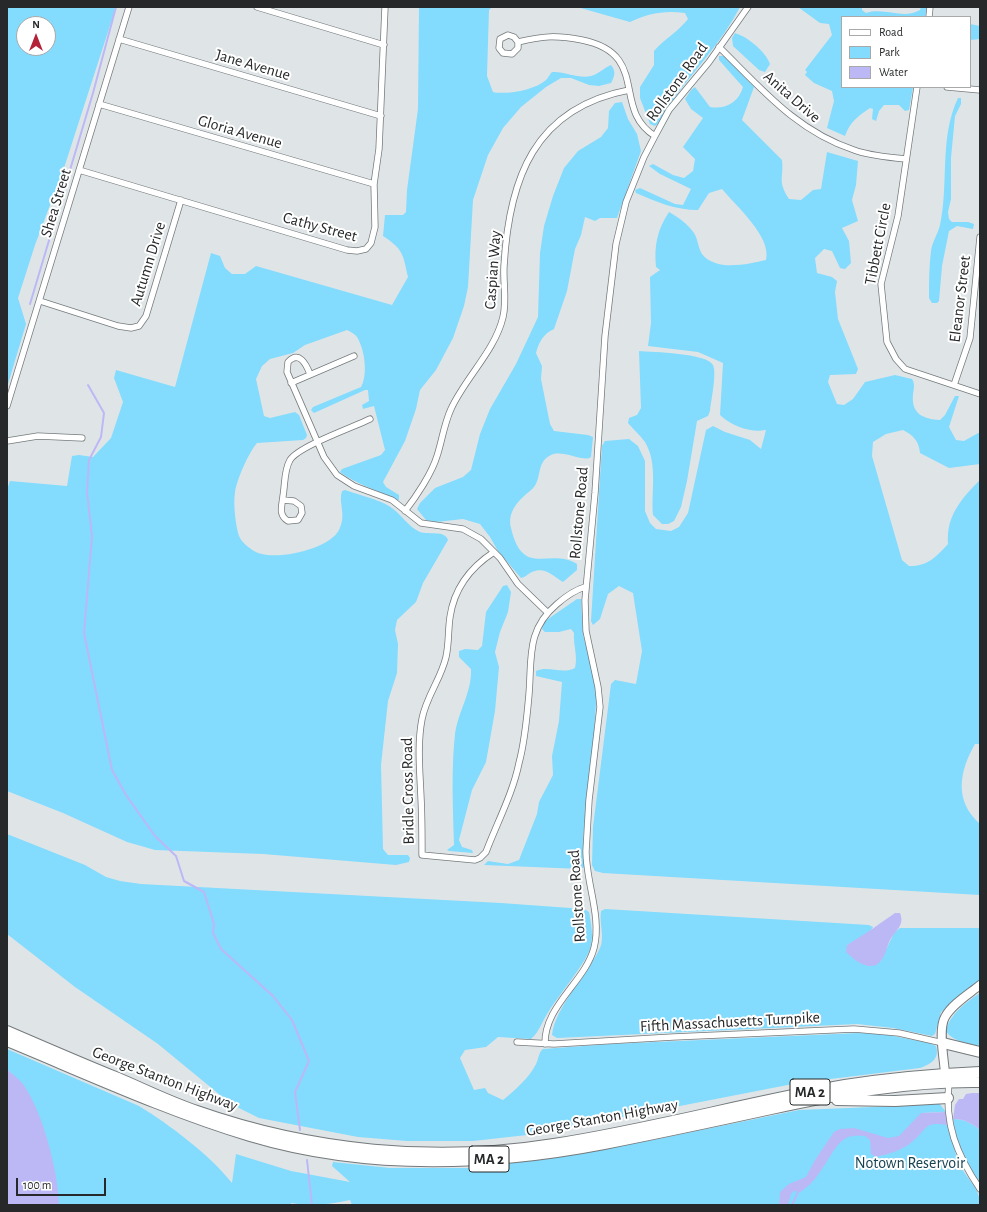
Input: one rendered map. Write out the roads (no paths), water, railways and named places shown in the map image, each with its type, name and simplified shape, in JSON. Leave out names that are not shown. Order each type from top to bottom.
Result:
[{"type":"highway","name":"George Stanton Highway","points":[[7,1031],[189,1108],[235,1123],[305,1141],[344,1147],[414,1153],[489,1150],[555,1144],[844,1085],[947,1078],[980,1082]]},
{"type":"highway","name":"George Stanton Highway","points":[[7,1041],[160,1105],[253,1137],[336,1154],[434,1161],[476,1160],[568,1150],[813,1100],[980,1072]]},
{"type":"highway","points":[[943,1043],[980,1052]]},
{"type":"highway","points":[[813,1100],[910,1100],[948,1103]]},
{"type":"main road","points":[[947,1078],[942,1027],[944,1018],[953,1007],[980,985]]},
{"type":"street","name":"Shea Street","points":[[7,406],[129,7]]},
{"type":"street","points":[[257,7],[384,46]]},
{"type":"street","name":"Cathy Street","points":[[79,170],[347,250],[361,251],[369,246],[374,233],[374,184],[379,157],[385,7]]},
{"type":"street","name":"Rollstone Road","points":[[545,1044],[547,1027],[565,995],[589,962],[596,937],[586,851],[600,703],[586,631],[586,588],[595,493],[601,380],[613,261],[626,202],[654,136],[669,110],[720,47],[748,7]]},
{"type":"street","points":[[518,42],[552,36],[598,44],[611,51],[621,63],[631,101],[642,126],[654,136]]},
{"type":"street","name":"Jane Avenue","points":[[119,39],[381,116]]},
{"type":"street","name":"Anita Drive","points":[[720,47],[777,104],[813,132],[860,152],[905,159]]},
{"type":"street","name":"Tibbett Circle","points":[[917,88],[905,159],[898,216],[881,284],[887,342],[892,353],[902,367],[924,376],[980,394]]},
{"type":"street","points":[[958,88],[980,90]]},
{"type":"street","name":"Caspian Way","points":[[405,511],[437,458],[450,411],[489,348],[503,318],[504,266],[512,206],[516,188],[527,160],[535,147],[550,129],[566,116],[581,106],[600,97],[629,90]]},
{"type":"street","name":"Gloria Avenue","points":[[99,104],[374,184]]},
{"type":"street","name":"Autumn Drive","points":[[40,301],[118,326],[131,328],[139,326],[146,316],[181,200]]},
{"type":"street","name":"Eleanor Street","points":[[954,385],[970,338],[980,237]]},
{"type":"street","points":[[292,383],[354,356]]},
{"type":"street","points":[[310,374],[303,360],[293,358],[288,362],[286,369],[317,443],[329,465],[346,482],[363,490],[384,496],[426,525],[455,527],[471,532],[481,539],[494,552],[518,584],[547,612]]},
{"type":"street","points":[[283,500],[294,501],[301,506],[302,513],[298,520],[291,522],[284,518],[281,511],[290,461],[301,450],[370,420]]},
{"type":"street","points":[[7,441],[38,436],[82,438]]},
{"type":"street","name":"Bridle Cross Road","points":[[494,552],[483,559],[466,576],[457,592],[450,616],[446,656],[442,671],[428,700],[422,720],[419,757],[422,855],[475,860],[480,858],[486,852],[519,764],[528,703],[531,649],[540,621],[547,612],[573,592],[586,588]]},
{"type":"street","name":"Fifth Massachusetts Turnpike","points":[[517,1042],[545,1044],[847,1029],[899,1033],[943,1043]]},
{"type":"street","points":[[947,1078],[949,1121],[959,1154],[980,1189]]},
{"type":"water","points":[[895,913],[900,913],[901,924],[890,940],[885,954],[880,962],[876,965],[866,966],[846,952],[847,945]]},
{"type":"water","points":[[7,1069],[23,1084],[37,1110],[48,1142],[56,1175],[59,1205],[7,1205]]},
{"type":"water","points":[[980,1093],[980,1130],[968,1122],[953,1119],[955,1105],[959,1099],[963,1099],[966,1094]]},
{"type":"water","points":[[946,1112],[948,1125],[930,1125],[905,1147],[881,1156],[876,1157],[871,1154],[870,1140],[865,1136],[853,1136],[846,1138],[840,1142],[808,1187],[800,1192],[794,1191],[791,1194],[788,1205],[779,1205],[780,1192],[789,1184],[806,1177],[815,1160],[834,1132],[840,1129],[854,1128],[888,1138],[899,1136],[921,1113]]},
{"type":"waterway","points":[[30,304],[93,93],[116,7]]},
{"type":"waterway","points":[[88,385],[104,413],[101,437],[89,460],[87,492],[92,536],[84,633],[112,770],[126,795],[155,836],[176,856],[184,881],[204,892],[214,924],[213,933],[221,949],[273,996],[292,1020],[309,1061],[295,1092],[300,1130]]},
{"type":"waterway","points":[[307,1160],[312,1205]]},
{"type":"waterway","points":[[792,1205],[799,1190]]},
{"type":"park label","name":"Notown Reservoir","points":[[910,1163]]}]
